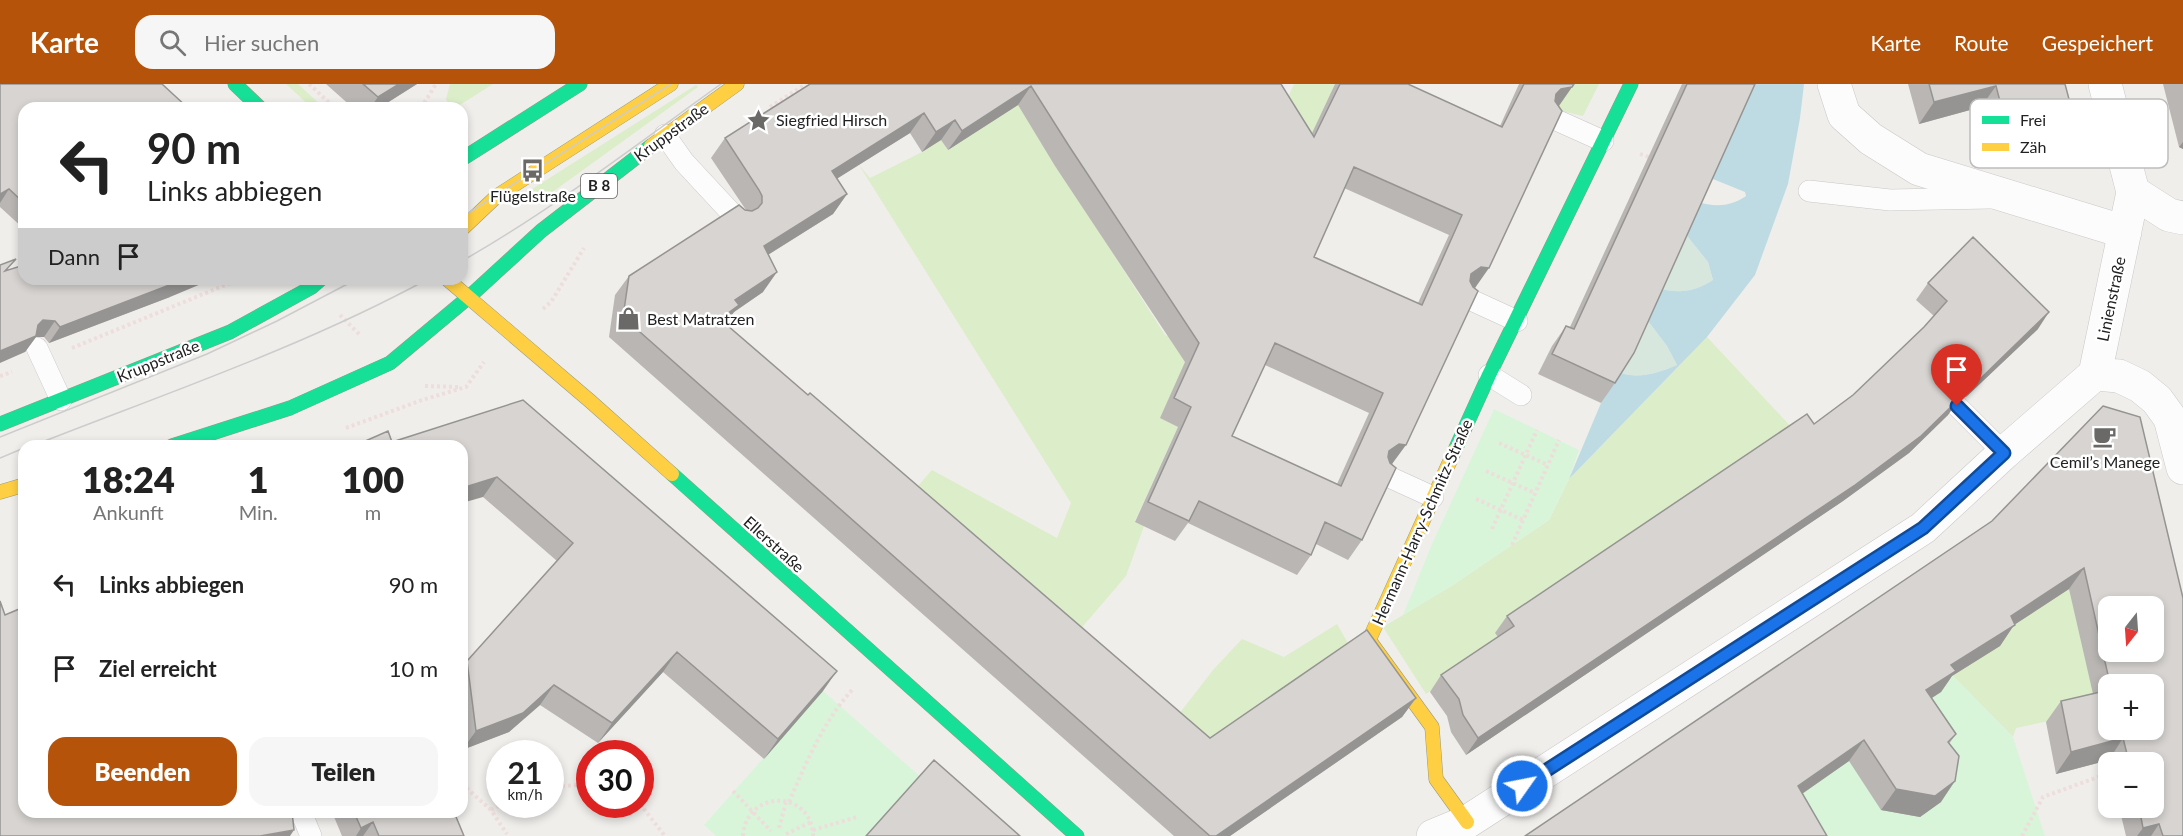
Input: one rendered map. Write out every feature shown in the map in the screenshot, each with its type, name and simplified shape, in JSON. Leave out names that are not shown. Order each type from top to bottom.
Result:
[{"type":"street","points":[[235,84],[254,102]]},
{"type":"street","points":[[468,155],[580,84]]},
{"type":"street","points":[[468,223],[497,196],[671,84]]},
{"type":"street","name":"Kruppstraße","points":[[191,440],[290,408],[390,363],[469,297],[541,231],[665,135],[736,84]]},
{"type":"street","name":"Hermann-Harry-Schmitz-Straße","points":[[1467,822],[1437,778],[1432,727],[1369,640],[1489,375],[1632,84]]},
{"type":"street","points":[[1834,84],[1844,115],[1871,139],[1919,169],[2125,232]]},
{"type":"street","name":"Linienstraße","points":[[2105,84],[2109,99]]},
{"type":"street","name":"Linienstraße","points":[[2095,374],[2133,192],[2127,168]]},
{"type":"street","points":[[2133,192],[2169,215],[2183,218]]},
{"type":"street","name":"Kruppstraße","points":[[0,424],[230,332],[313,285]]},
{"type":"street","name":"Ellerstraße","points":[[454,285],[599,409],[1077,836]]},
{"type":"street","points":[[465,285],[469,297]]},
{"type":"street","points":[[1433,836],[1467,822],[1923,528],[2004,453],[2095,374],[2119,376],[2140,386],[2157,400],[2170,418],[2183,468]]},
{"type":"street","points":[[0,492],[18,487]]},
{"type":"lane","points":[[1554,119],[1603,141]]},
{"type":"lane","points":[[665,135],[684,162],[736,218]]},
{"type":"lane","points":[[1809,191],[1890,200],[2008,198]]},
{"type":"lane","points":[[468,213],[497,196]]},
{"type":"lane","points":[[1469,299],[1517,321]]},
{"type":"lane","points":[[40,354],[61,400]]},
{"type":"lane","points":[[1489,375],[1521,395]]},
{"type":"lane","points":[[1957,406],[2004,453]]},
{"type":"lane","points":[[1387,476],[1436,489]]},
{"type":"lane","points":[[304,818],[311,836]]},
{"type":"path","points":[[309,84],[328,102]]},
{"type":"path","points":[[425,102],[436,84]]},
{"type":"path","points":[[0,376],[40,354],[224,285]]},
{"type":"path","points":[[344,429],[422,400],[466,387],[483,363]]},
{"type":"path","points":[[423,386],[466,387]]},
{"type":"path","points":[[1492,529],[1537,430]]},
{"type":"path","points":[[1492,439],[1548,465]]},
{"type":"path","points":[[1512,545],[1559,440]]},
{"type":"path","points":[[1479,467],[1535,493]]},
{"type":"path","points":[[1436,489],[1523,520]]},
{"type":"path","points":[[779,828],[787,802],[839,704],[879,660]]},
{"type":"path","points":[[2022,836],[2043,797],[2098,777]]},
{"type":"path","points":[[468,789],[486,806]]},
{"type":"path","points":[[733,791],[771,831]]},
{"type":"path","points":[[744,836],[747,820],[752,812],[770,802],[787,802],[803,810],[811,822],[813,833],[857,817]]},
{"type":"path","points":[[496,818],[507,834]]},
{"type":"path","points":[[651,818],[665,836]]},
{"type":"path","points":[[786,834],[811,822]]},
{"type":"green space","points":[[286,84],[298,84],[318,102],[306,102]]},
{"type":"green space","points":[[450,84],[493,84],[464,102],[448,102],[446,99]]},
{"type":"green space","points":[[1294,84],[1335,84],[1298,163],[1161,418],[1178,427],[1135,521],[1144,526],[1126,576],[1066,646],[902,504],[932,470],[1057,538],[1071,503],[859,165],[870,178],[941,140],[948,150],[1018,105],[1165,335],[1176,339]]},
{"type":"green space","points":[[1569,84],[1599,84],[1583,116],[1557,110]]},
{"type":"green space","points":[[696,85],[698,87],[540,201],[529,191]]},
{"type":"green space","points":[[1707,337],[1795,431],[1495,633],[1502,643],[1426,694],[1383,627],[1453,585],[1549,520],[1569,479]]},
{"type":"green space","points":[[1494,409],[1579,450],[1569,479],[1549,520],[1453,585],[1403,615],[1432,544]]},
{"type":"green space","points":[[2070,527],[2096,711],[2016,728],[2013,737],[1951,674]]},
{"type":"green space","points":[[1337,624],[1352,650],[1219,742],[1165,732],[1213,670],[1242,639],[1284,657]]},
{"type":"green space","points":[[1951,674],[2013,737],[2045,836],[1800,836],[1783,807],[1849,760],[1876,801],[1911,711]]},
{"type":"green space","points":[[823,691],[922,778],[869,836],[716,836],[704,825]]},
{"type":"shaded area","points":[[1684,232],[1708,262],[1713,280],[1686,291],[1658,288]]},
{"type":"shaded area","points":[[1645,317],[1667,346],[1677,365],[1649,374],[1620,373]]},
{"type":"water","points":[[1750,84],[1804,84],[1788,184],[1755,275],[1707,337],[1569,479],[1601,403],[1620,373],[1649,374],[1677,365],[1667,346],[1645,317],[1658,288],[1686,291],[1713,280],[1708,262],[1684,232],[1697,202],[1722,205],[1746,196],[1745,192],[1708,177]]},
{"type":"building","points":[[0,84],[162,84],[182,102],[18,102],[18,197],[9,189],[0,194]]},
{"type":"building","points":[[363,84],[399,84],[378,97]]},
{"type":"building","points":[[810,84],[1281,84],[1314,137],[1340,84],[1408,84],[1502,127],[1524,84],[1574,84],[1572,87],[1561,89],[1556,94],[1555,101],[1562,111],[1489,268],[1481,267],[1471,274],[1470,281],[1478,291],[1406,445],[1399,444],[1389,451],[1390,463],[1396,468],[1362,540],[1325,522],[1311,555],[1199,501],[1189,521],[1148,502],[1191,407],[1174,398],[1199,343],[1031,86],[962,131],[955,120],[936,132],[924,113],[832,171],[847,194],[764,246],[777,272],[735,300],[739,305],[720,319],[808,395],[810,393],[1210,738],[1367,630],[1416,698],[1216,836],[1210,836],[623,317],[629,276],[739,205],[745,210],[752,211],[762,203],[759,190],[725,138]],"holes":[[[1354,167],[1462,215],[1422,305],[1314,257]],[[1275,343],[1383,393],[1341,486],[1232,436]]]},
{"type":"building","points":[[1687,84],[1755,84],[1634,353],[1615,383],[1552,354],[1566,326],[1574,329]]},
{"type":"building","points":[[1929,84],[2065,84],[2069,99],[1999,99],[1996,86],[1934,102]]},
{"type":"building","points":[[1973,237],[2049,312],[1978,381],[1971,377],[1960,380],[1956,387],[1960,398],[1921,436],[1855,485],[1478,738],[1463,715],[1459,699],[1441,675],[1514,626],[1507,616],[1807,414],[1814,424],[1853,395],[1924,327],[1947,301],[1928,283]]},
{"type":"building","points":[[16,259],[5,271],[18,267],[18,285],[169,285],[60,327],[55,321],[43,320],[38,325],[36,336],[0,351],[0,265]]},
{"type":"building","points":[[523,400],[837,671],[778,739],[677,652],[612,723],[554,685],[523,713],[476,731],[468,660],[573,543],[497,477],[468,486],[468,440],[398,440]]},
{"type":"building","points":[[2103,406],[2140,417],[2183,598],[2183,836],[2163,836],[2159,824],[2143,828],[2141,818],[2164,818],[2164,752],[2126,752],[2124,740],[2164,740],[2164,674],[2108,674],[2105,662],[2164,662],[2164,596],[2098,596],[2098,630],[2084,568],[2011,616],[2015,625],[1951,665],[1956,671],[1926,690],[1956,734],[1948,742],[1959,756],[1955,781],[1935,796],[1896,789],[1864,740],[1798,786],[1827,836],[1525,836],[1992,521]]},
{"type":"building","points":[[388,431],[391,440],[368,440]]},
{"type":"building","points":[[0,601],[5,615],[18,610],[18,818],[293,818],[294,830],[260,836],[0,836]]},
{"type":"building","points":[[2098,693],[2098,740],[2116,740],[2071,752],[2061,701]]},
{"type":"building","points":[[934,760],[1020,836],[866,836]]},
{"type":"building","points":[[357,818],[456,818],[464,836],[379,836],[373,822],[361,828]]},
{"type":"tram line","points":[[468,213],[671,84]]},
{"type":"tram line","points":[[468,257],[562,198],[721,84]]},
{"type":"tram line","points":[[0,437],[207,354],[346,285]]},
{"type":"tram line","points":[[48,440],[283,348],[381,304],[417,285]]},
{"type":"tram line","points":[[0,458],[18,450]]},
{"type":"traffic: fast","points":[[235,84],[254,102]]},
{"type":"traffic: fast","points":[[468,155],[580,84]]},
{"type":"traffic: fast","points":[[1455,450],[1489,375],[1631,84]]},
{"type":"traffic: fast","points":[[191,440],[290,408],[390,363],[469,297],[541,231],[651,146]]},
{"type":"traffic: fast","points":[[0,424],[230,332],[314,285]]},
{"type":"traffic: fast","points":[[672,474],[1077,836]]},
{"type":"traffic: slow","points":[[468,223],[497,196],[671,84]]},
{"type":"traffic: slow","points":[[651,146],[737,84]]},
{"type":"traffic: slow","points":[[454,285],[672,474]]},
{"type":"traffic: slow","points":[[1455,450],[1369,640],[1432,727],[1436,779],[1467,822]]},
{"type":"traffic: slow","points":[[0,492],[18,487]]},
{"type":"place","name":"Siegfried Hirsch","points":[[758,120]]},
{"type":"place","name":"Flügelstraße","points":[[533,171]]},
{"type":"place","name":"Best Matratzen","points":[[629,319]]},
{"type":"place","name":"Cemil’s Manege","points":[[2105,437]]},
{"type":"route","points":[[1522,786],[1923,528],[2004,453],[1957,406]]}]
